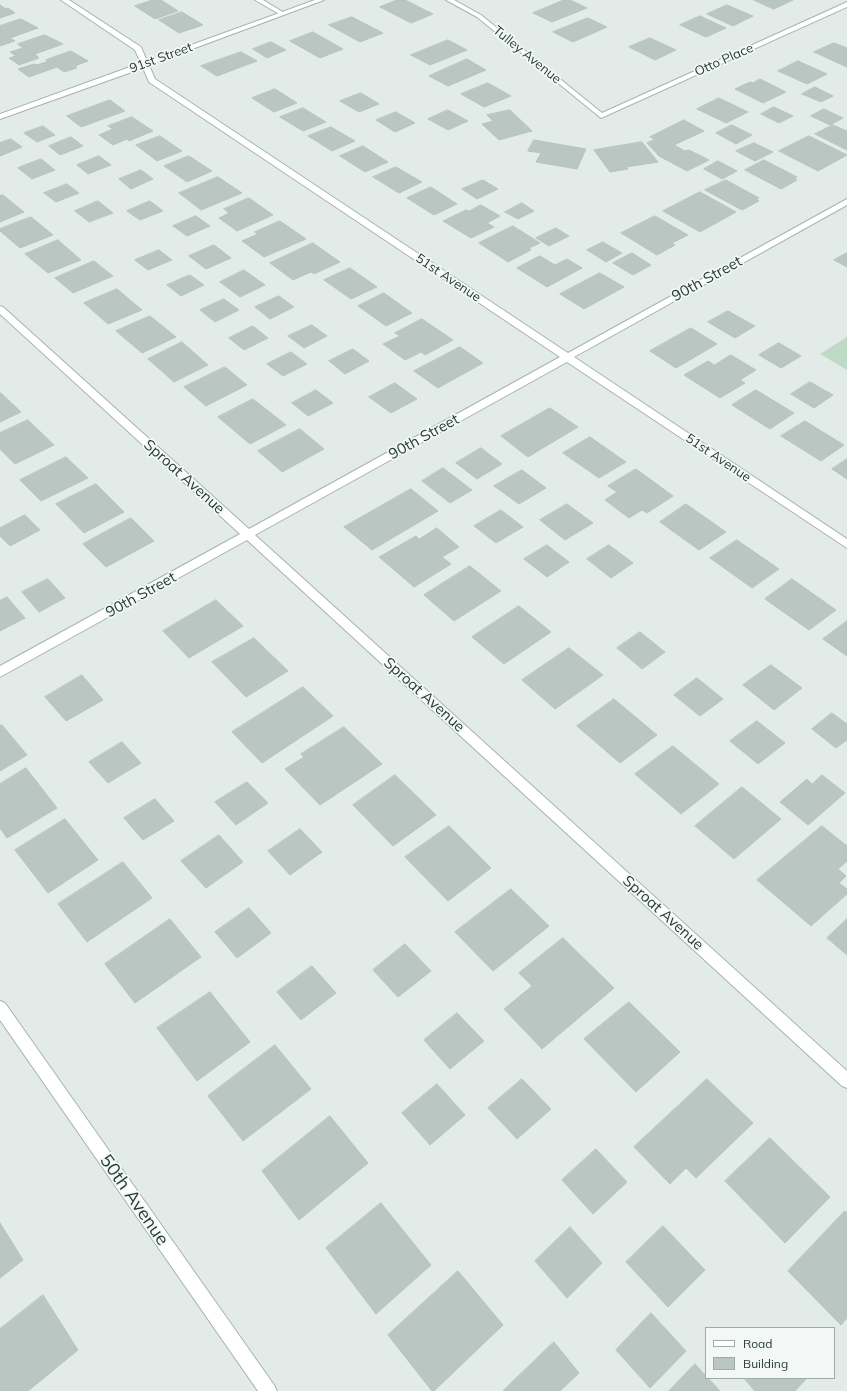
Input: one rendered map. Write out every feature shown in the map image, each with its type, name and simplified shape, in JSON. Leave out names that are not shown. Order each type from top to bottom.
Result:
[{"type":"street","name":"51st Avenue","points":[[64,0],[138,48],[152,80],[847,544]]},
{"type":"street","points":[[258,0],[283,14]]},
{"type":"street","name":"91st Street","points":[[0,117],[321,0]]},
{"type":"street","name":"Tulley Avenue","points":[[449,0],[479,16],[601,116]]},
{"type":"street","name":"Otto Place","points":[[601,116],[847,4]]},
{"type":"street","name":"90th Street","points":[[0,672],[847,202]]},
{"type":"street","name":"Sproat Avenue","points":[[0,309],[847,1081]]},
{"type":"street","name":"50th Avenue","points":[[0,1008],[268,1391]]},
{"type":"green space","points":[[847,337],[847,370],[820,354]]},
{"type":"building","points":[[153,0],[161,0],[178,11],[155,19],[135,6]]},
{"type":"building","points":[[397,0],[405,0],[433,14],[411,23],[380,7]]},
{"type":"building","points":[[564,0],[570,0],[587,8],[552,22],[533,13]]},
{"type":"building","points":[[754,0],[793,0],[774,9]]},
{"type":"building","points":[[0,5],[6,9],[8,8],[15,13],[0,18]]},
{"type":"building","points":[[727,5],[753,16],[733,26],[707,14]]},
{"type":"building","points":[[182,12],[203,25],[179,33],[159,20]]},
{"type":"building","points":[[700,16],[726,28],[706,37],[680,25]]},
{"type":"building","points":[[352,17],[383,33],[360,42],[329,25]]},
{"type":"building","points":[[588,18],[607,27],[573,42],[553,32]]},
{"type":"building","points":[[21,19],[38,28],[10,38],[15,41],[0,46],[0,26]]},
{"type":"building","points":[[313,32],[343,49],[320,58],[290,41]]},
{"type":"building","points":[[45,35],[63,44],[35,54],[39,58],[19,65],[9,58],[16,56],[10,52],[23,48],[18,44]]},
{"type":"building","points":[[650,38],[676,50],[655,60],[629,47]]},
{"type":"building","points":[[448,40],[467,50],[430,65],[411,55]]},
{"type":"building","points":[[271,42],[286,50],[267,58],[253,49]]},
{"type":"building","points":[[834,43],[847,48],[847,67],[814,52]]},
{"type":"building","points":[[71,51],[88,61],[75,66],[77,68],[64,72],[57,67],[29,77],[18,69],[49,61],[46,60]]},
{"type":"building","points":[[241,52],[257,61],[217,76],[201,66]]},
{"type":"building","points":[[467,59],[486,70],[448,86],[429,76]]},
{"type":"building","points":[[798,61],[827,74],[807,84],[778,71]]},
{"type":"building","points":[[760,79],[786,92],[763,103],[735,89]]},
{"type":"building","points":[[488,83],[511,96],[484,107],[461,94]]},
{"type":"building","points":[[815,87],[833,96],[821,102],[802,94]]},
{"type":"building","points":[[275,89],[297,103],[274,112],[252,98]]},
{"type":"building","points":[[361,93],[379,104],[359,112],[340,101]]},
{"type":"building","points":[[719,98],[748,112],[726,123],[697,109]]},
{"type":"building","points":[[110,100],[125,111],[81,127],[67,116]]},
{"type":"building","points":[[774,107],[793,116],[779,123],[761,114]]},
{"type":"building","points":[[303,108],[326,122],[303,131],[280,117]]},
{"type":"building","points":[[824,109],[843,118],[830,125],[811,116]]},
{"type":"building","points":[[448,110],[468,121],[448,130],[428,119]]},
{"type":"building","points":[[510,110],[532,131],[499,140],[482,124],[493,121],[487,115]]},
{"type":"building","points":[[396,112],[415,123],[395,132],[376,120]]},
{"type":"building","points":[[132,117],[153,131],[129,141],[127,139],[113,145],[99,135],[113,129],[108,126]]},
{"type":"building","points":[[684,120],[704,131],[674,145],[685,151],[689,150],[709,160],[687,171],[659,156],[647,143],[655,139],[650,137]]},
{"type":"building","points":[[732,125],[752,135],[736,144],[716,133]]},
{"type":"building","points":[[833,125],[847,131],[847,150],[815,134]]},
{"type":"building","points":[[43,126],[55,135],[37,142],[24,133]]},
{"type":"building","points":[[331,127],[355,141],[332,151],[308,136]]},
{"type":"building","points":[[160,136],[182,151],[157,161],[136,145]]},
{"type":"building","points":[[809,136],[847,155],[818,171],[779,151]]},
{"type":"building","points":[[71,137],[83,146],[60,155],[49,146]]},
{"type":"building","points":[[11,139],[22,147],[0,156],[0,143]]},
{"type":"building","points":[[534,140],[586,149],[577,169],[536,162],[541,153],[528,151]]},
{"type":"building","points":[[642,142],[658,162],[626,167],[628,169],[610,172],[594,150]]},
{"type":"building","points":[[754,143],[773,152],[755,161],[736,151]]},
{"type":"building","points":[[363,146],[388,162],[365,172],[340,156]]},
{"type":"building","points":[[99,156],[111,165],[88,174],[77,165]]},
{"type":"building","points":[[189,156],[212,171],[187,182],[164,166]]},
{"type":"building","points":[[41,159],[55,170],[32,179],[18,168]]},
{"type":"building","points":[[764,160],[797,177],[794,179],[797,180],[781,189],[745,170]]},
{"type":"building","points":[[718,161],[737,171],[722,179],[704,169]]},
{"type":"building","points":[[396,167],[422,182],[399,193],[373,177]]},
{"type":"building","points":[[141,170],[153,179],[131,189],[119,179]]},
{"type":"building","points":[[218,177],[242,193],[201,210],[179,193]]},
{"type":"building","points":[[483,180],[498,189],[477,199],[462,189]]},
{"type":"building","points":[[726,180],[759,198],[756,200],[759,201],[742,210],[705,190]]},
{"type":"building","points":[[67,184],[79,193],[56,202],[44,193]]},
{"type":"building","points":[[431,187],[457,204],[434,215],[407,198]]},
{"type":"building","points":[[700,192],[736,212],[700,232],[663,211]]},
{"type":"building","points":[[3,195],[24,212],[0,222],[0,196]]},
{"type":"building","points":[[249,198],[273,215],[237,231],[219,218],[229,213],[224,209]]},
{"type":"building","points":[[98,201],[113,213],[89,222],[75,211]]},
{"type":"building","points":[[150,201],[163,211],[140,220],[127,211]]},
{"type":"building","points":[[522,203],[534,211],[518,219],[505,212]]},
{"type":"building","points":[[481,205],[500,216],[487,223],[494,227],[471,238],[443,221],[466,210],[469,211]]},
{"type":"building","points":[[196,216],[210,226],[187,236],[173,226]]},
{"type":"building","points":[[655,216],[688,235],[672,243],[675,245],[657,255],[621,233]]},
{"type":"building","points":[[31,217],[53,235],[20,248],[0,231],[0,229]]},
{"type":"building","points":[[280,221],[306,239],[264,257],[242,241],[258,234],[255,232]]},
{"type":"building","points":[[513,226],[540,243],[529,248],[531,250],[508,262],[479,243]]},
{"type":"building","points":[[556,228],[569,236],[549,246],[536,238]]},
{"type":"building","points":[[58,240],[81,260],[48,273],[25,254]]},
{"type":"building","points":[[603,242],[622,253],[606,262],[587,250]]},
{"type":"building","points":[[313,243],[340,262],[314,274],[311,272],[293,280],[270,263]]},
{"type":"building","points":[[214,245],[231,258],[206,269],[189,256]]},
{"type":"building","points":[[159,250],[172,260],[148,270],[135,260]]},
{"type":"building","points":[[632,253],[651,265],[633,275],[613,263]]},
{"type":"building","points":[[847,253],[847,267],[834,260]]},
{"type":"building","points":[[540,256],[555,265],[567,259],[582,268],[547,287],[517,268]]},
{"type":"building","points":[[94,261],[113,276],[73,293],[55,278]]},
{"type":"building","points":[[350,268],[377,287],[351,299],[324,280]]},
{"type":"building","points":[[244,270],[265,285],[240,297],[220,282]]},
{"type":"building","points":[[600,273],[624,287],[584,309],[560,294]]},
{"type":"building","points":[[190,275],[204,285],[181,296],[167,285]]},
{"type":"building","points":[[117,289],[142,310],[108,324],[84,303]]},
{"type":"building","points":[[384,293],[412,313],[386,326],[358,306]]},
{"type":"building","points":[[279,296],[294,307],[270,319],[255,307]]},
{"type":"building","points":[[224,299],[239,310],[215,322],[200,310]]},
{"type":"building","points":[[728,311],[755,326],[735,338],[708,322]]},
{"type":"building","points":[[150,316],[176,337],[142,353],[116,331]]},
{"type":"building","points":[[422,319],[453,340],[425,355],[421,352],[405,360],[383,344],[400,336],[395,333]]},
{"type":"building","points":[[312,325],[327,336],[304,348],[288,336]]},
{"type":"building","points":[[253,326],[268,338],[244,350],[229,338]]},
{"type":"building","points":[[691,328],[717,344],[676,368],[650,351]]},
{"type":"building","points":[[182,342],[208,365],[174,382],[148,359]]},
{"type":"building","points":[[779,343],[801,356],[781,368],[759,355]]},
{"type":"building","points":[[460,347],[483,363],[438,388],[414,371]]},
{"type":"building","points":[[353,349],[369,361],[345,374],[329,361]]},
{"type":"building","points":[[291,352],[307,364],[283,376],[267,364]]},
{"type":"building","points":[[731,355],[756,370],[740,380],[745,383],[720,398],[684,375],[708,361],[714,365]]},
{"type":"building","points":[[225,367],[247,385],[206,406],[184,387]]},
{"type":"building","points":[[810,382],[833,395],[814,408],[791,394]]},
{"type":"building","points":[[395,383],[417,399],[391,413],[369,397]]},
{"type":"building","points":[[316,390],[333,403],[308,416],[292,403]]},
{"type":"building","points":[[756,390],[794,413],[770,429],[732,405]]},
{"type":"building","points":[[1,393],[21,412],[0,422],[0,394]]},
{"type":"building","points":[[253,399],[286,425],[250,444],[218,417]]},
{"type":"building","points":[[550,408],[578,427],[528,457],[501,436]]},
{"type":"building","points":[[28,420],[54,445],[15,464],[0,449],[0,433]]},
{"type":"building","points":[[805,421],[844,445],[821,461],[781,436]]},
{"type":"building","points":[[300,429],[324,449],[282,472],[258,451]]},
{"type":"building","points":[[590,437],[626,462],[599,478],[563,453]]},
{"type":"building","points":[[481,448],[502,464],[477,479],[456,463]]},
{"type":"building","points":[[66,457],[88,478],[41,501],[20,480]]},
{"type":"building","points":[[847,459],[847,479],[832,469]]},
{"type":"building","points":[[443,468],[472,490],[450,503],[422,481]]},
{"type":"building","points":[[636,469],[673,496],[647,513],[642,510],[629,518],[605,500],[617,492],[608,486]]},
{"type":"building","points":[[522,470],[546,488],[519,504],[494,486]]},
{"type":"building","points":[[96,484],[124,512],[84,533],[56,504]]},
{"type":"building","points":[[411,489],[438,511],[372,550],[344,527]]},
{"type":"building","points":[[567,504],[593,523],[565,540],[540,520]]},
{"type":"building","points":[[686,504],[726,532],[699,550],[660,522]]},
{"type":"building","points":[[501,510],[523,527],[496,543],[474,526]]},
{"type":"building","points":[[25,515],[40,530],[10,546],[0,536],[0,528]]},
{"type":"building","points":[[131,518],[154,541],[106,567],[83,544]]},
{"type":"building","points":[[437,528],[459,547],[442,557],[451,564],[414,587],[379,557],[416,536],[419,539]]},
{"type":"building","points":[[737,540],[779,569],[752,588],[710,558]]},
{"type":"building","points":[[547,545],[569,562],[547,577],[524,559]]},
{"type":"building","points":[[609,545],[633,563],[611,578],[587,559]]},
{"type":"building","points":[[470,566],[501,591],[454,621],[424,595]]},
{"type":"building","points":[[48,579],[65,598],[39,612],[22,592]]},
{"type":"building","points":[[792,579],[836,610],[809,630],[765,599]]},
{"type":"building","points":[[7,597],[25,618],[0,631],[0,601]]},
{"type":"building","points":[[216,600],[243,626],[189,658],[163,631]]},
{"type":"building","points":[[519,606],[551,632],[504,664],[472,637]]},
{"type":"building","points":[[847,621],[847,656],[823,639]]},
{"type":"building","points":[[640,632],[665,652],[642,669],[617,648]]},
{"type":"building","points":[[254,638],[288,671],[246,697],[212,662]]},
{"type":"building","points":[[569,648],[603,675],[555,709],[522,680]]},
{"type":"building","points":[[771,665],[802,688],[774,710],[743,685]]},
{"type":"building","points":[[82,675],[103,700],[66,721],[45,697]]},
{"type":"building","points":[[697,678],[723,699],[700,716],[674,695]]},
{"type":"building","points":[[303,687],[333,716],[262,763],[232,732]]},
{"type":"building","points":[[614,699],[657,735],[620,763],[577,726]]},
{"type":"building","points":[[832,713],[847,724],[847,740],[836,748],[812,729]]},
{"type":"building","points":[[757,721],[785,743],[758,764],[730,741]]},
{"type":"building","points":[[2,725],[27,755],[0,771],[0,726]]},
{"type":"building","points":[[344,727],[382,764],[320,805],[285,769],[304,757],[301,754]]},
{"type":"building","points":[[122,742],[141,763],[108,783],[89,762]]},
{"type":"building","points":[[673,746],[719,784],[681,814],[635,774]]},
{"type":"building","points":[[26,768],[57,808],[7,838],[0,828],[0,784]]},
{"type":"building","points":[[395,775],[436,815],[393,846],[353,805]]},
{"type":"building","points":[[822,775],[845,793],[808,825],[780,802],[807,779],[812,784]]},
{"type":"building","points":[[247,782],[268,803],[236,825],[215,802]]},
{"type":"building","points":[[742,787],[781,819],[734,859],[695,826]]},
{"type":"building","points":[[155,799],[174,821],[143,840],[124,818]]},
{"type":"building","points":[[65,819],[98,860],[48,893],[15,850]]},
{"type":"building","points":[[449,826],[491,868],[448,901],[405,857]]},
{"type":"building","points":[[822,826],[847,846],[847,861],[838,869],[846,876],[839,883],[847,889],[847,894],[811,926],[757,880]]},
{"type":"building","points":[[300,829],[322,852],[290,875],[268,851]]},
{"type":"building","points":[[219,835],[243,862],[206,888],[181,861]]},
{"type":"building","points":[[123,862],[152,898],[87,942],[58,904]]},
{"type":"building","points":[[511,889],[549,926],[493,971],[455,932]]},
{"type":"building","points":[[249,908],[271,933],[237,958],[215,932]]},
{"type":"building","points":[[170,919],[201,957],[135,1003],[105,964]]},
{"type":"building","points":[[847,919],[847,955],[827,938]]},
{"type":"building","points":[[563,938],[614,988],[542,1049],[504,1009],[532,986],[519,973]]},
{"type":"building","points":[[405,944],[431,971],[398,997],[373,970]]},
{"type":"building","points":[[312,966],[336,993],[301,1020],[277,992]]},
{"type":"building","points":[[210,992],[250,1042],[197,1081],[157,1028]]},
{"type":"building","points":[[629,1002],[680,1052],[636,1092],[584,1039]]},
{"type":"building","points":[[457,1013],[484,1041],[450,1069],[424,1040]]},
{"type":"building","points":[[275,1045],[311,1089],[243,1141],[208,1096]]},
{"type":"building","points":[[522,1079],[551,1109],[517,1139],[488,1108]]},
{"type":"building","points":[[707,1079],[753,1123],[696,1178],[686,1168],[670,1184],[634,1147]]},
{"type":"building","points":[[437,1084],[465,1115],[430,1145],[402,1113]]},
{"type":"building","points":[[330,1116],[368,1163],[299,1220],[262,1171]]},
{"type":"building","points":[[770,1138],[830,1197],[785,1243],[725,1181]]},
{"type":"building","points":[[596,1149],[627,1182],[593,1214],[562,1180]]},
{"type":"building","points":[[381,1203],[431,1265],[376,1314],[326,1248]]},
{"type":"building","points":[[845,1211],[847,1213],[847,1318],[841,1325],[788,1271]]},
{"type":"building","points":[[0,1223],[23,1260],[0,1278]]},
{"type":"building","points":[[663,1226],[705,1270],[668,1307],[626,1262]]},
{"type":"building","points":[[570,1227],[602,1263],[567,1298],[535,1261]]},
{"type":"building","points":[[458,1271],[503,1325],[434,1391],[432,1391],[388,1335]]},
{"type":"building","points":[[43,1295],[78,1350],[28,1391],[0,1391],[0,1329]]},
{"type":"building","points":[[651,1313],[686,1351],[650,1388],[616,1350]]},
{"type":"building","points":[[554,1342],[579,1373],[560,1391],[503,1391]]},
{"type":"building","points":[[695,1364],[705,1375],[705,1379],[709,1379],[720,1391],[669,1391]]},
{"type":"building","points":[[745,1379],[806,1379],[795,1391],[755,1391]]}]
